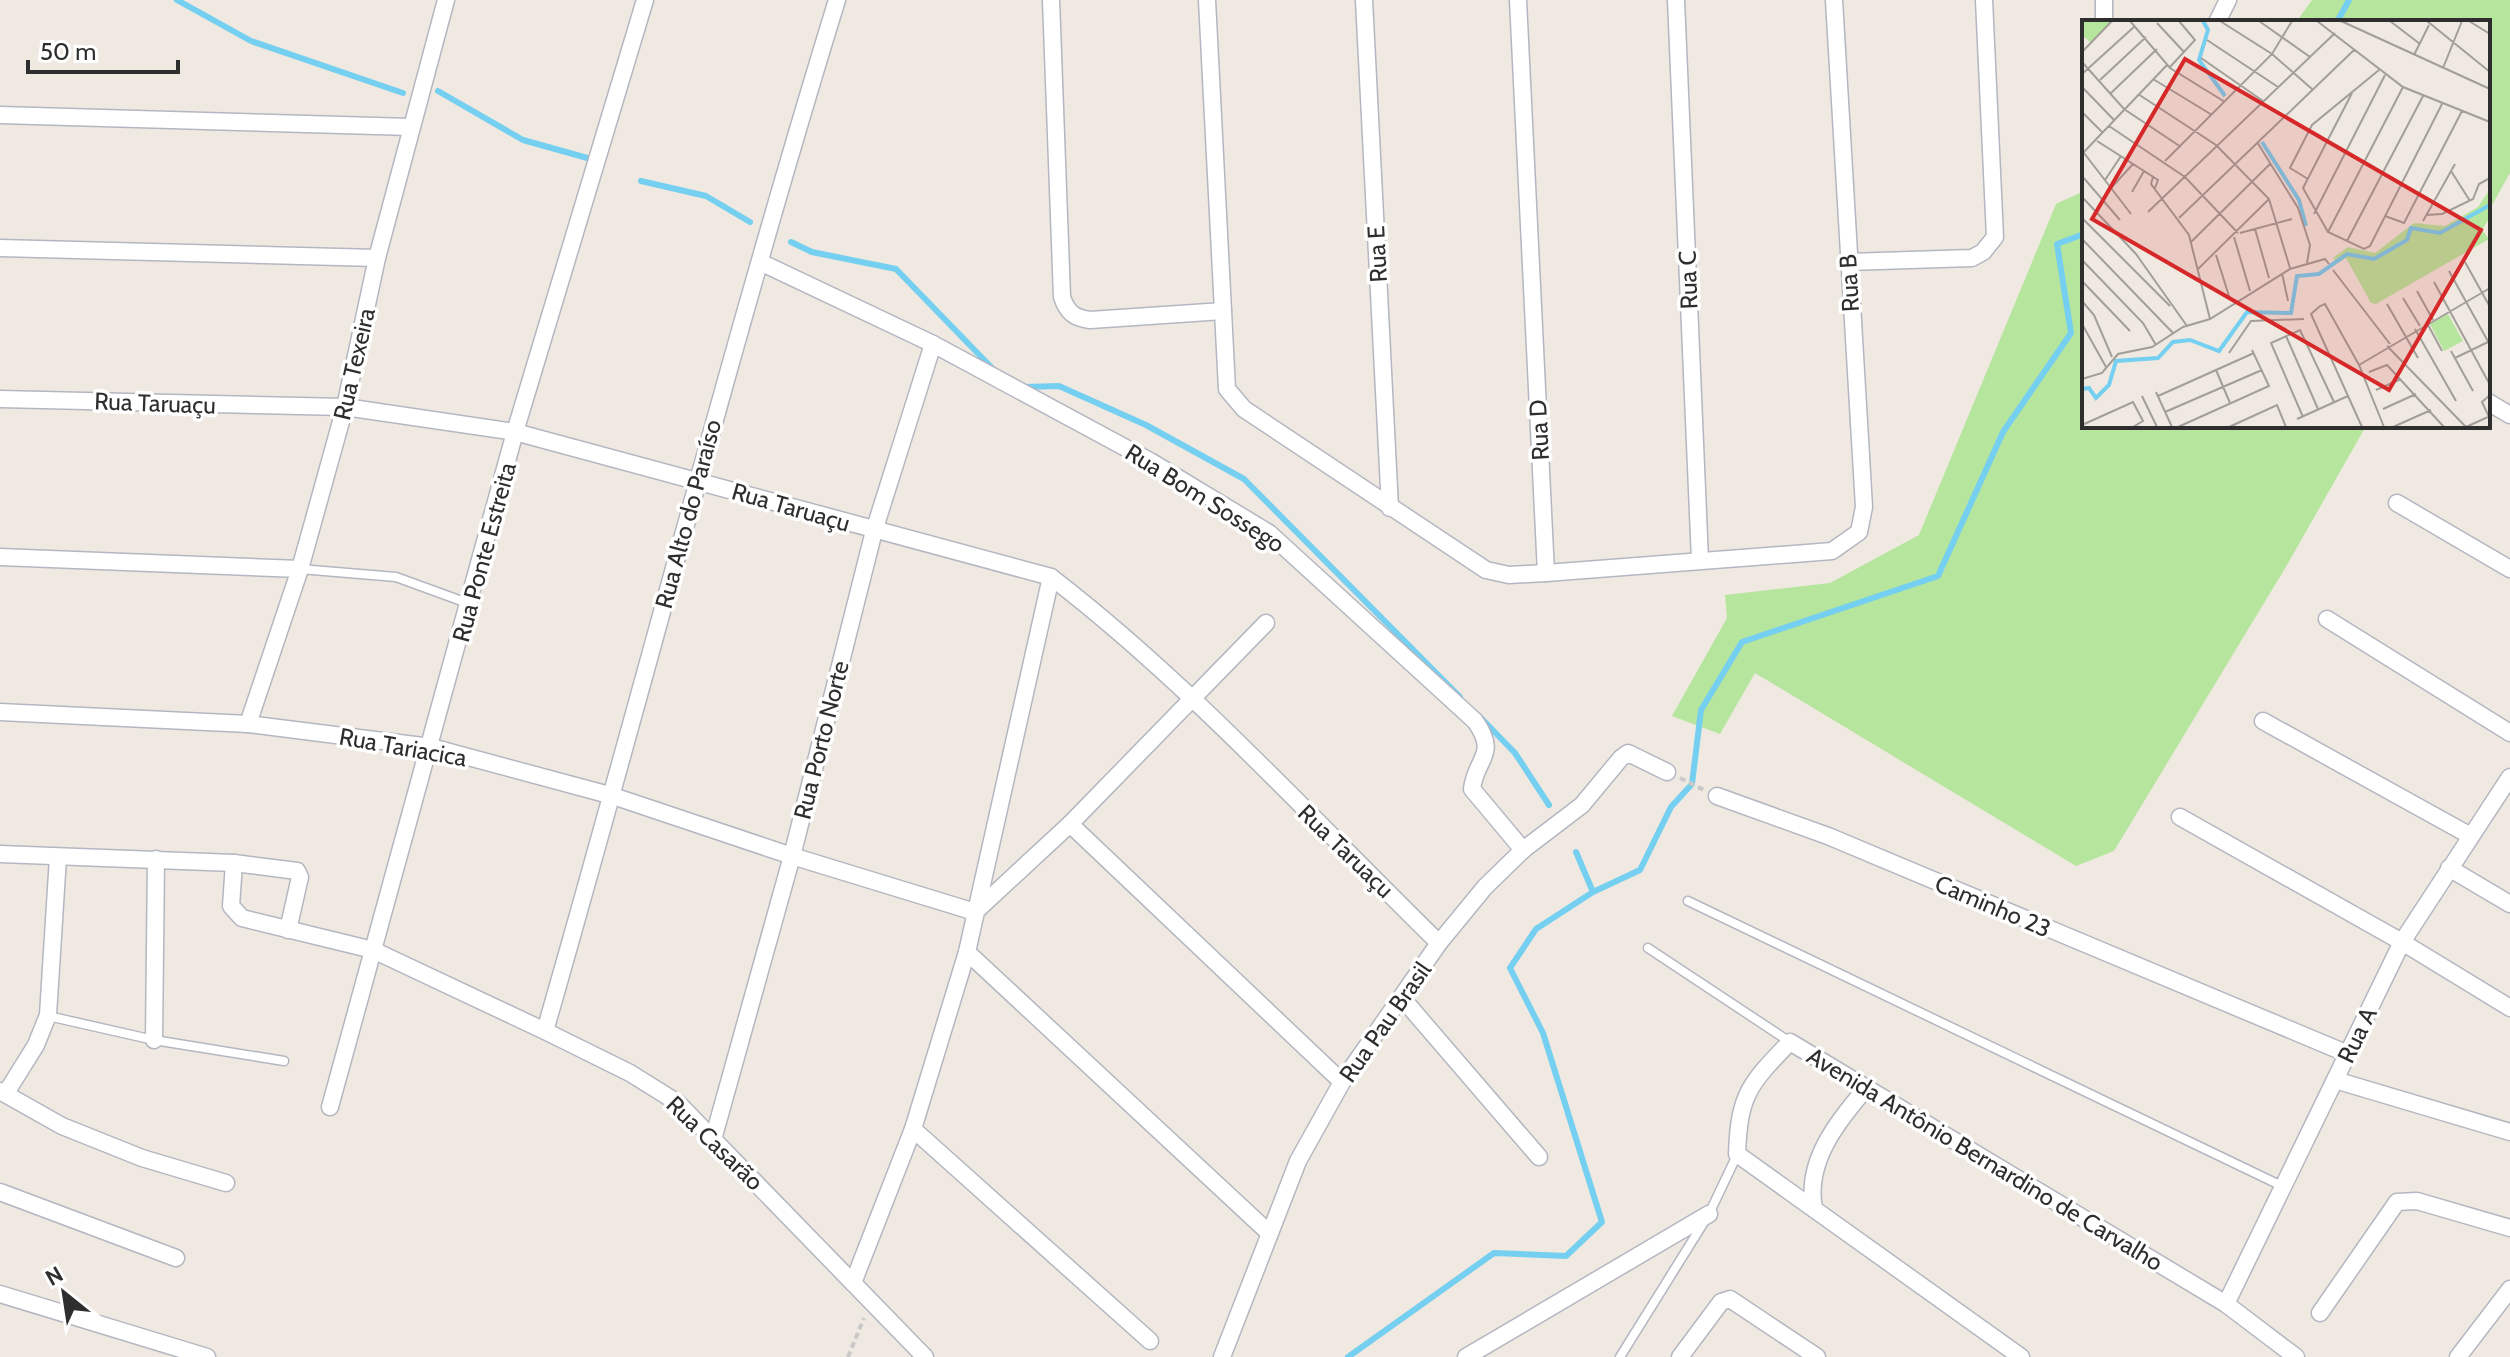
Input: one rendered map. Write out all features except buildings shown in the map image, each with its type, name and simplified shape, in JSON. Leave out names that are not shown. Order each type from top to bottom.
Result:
[{"type":"street","name":"Rua Texeira","points":[[248,724],[300,569],[345,407],[377,258],[446,0]]},
{"type":"street","name":"Rua Ponte Estreita","points":[[330,1107],[471,604],[515,432],[645,0]]},
{"type":"street","name":"Rua Alto do Paraíso","points":[[545,1031],[613,796],[696,479],[837,0]]},
{"type":"street","points":[[1051,0],[1062,297],[1066,308],[1076,318],[1090,320],[1223,311]]},
{"type":"street","points":[[1207,0],[1224,374],[1234,400],[1486,570],[1509,575],[1616,570],[1700,560]]},
{"type":"street","name":"Rua E","points":[[1364,0],[1390,508]]},
{"type":"street","name":"Rua D","points":[[1518,0],[1546,573]]},
{"type":"street","name":"Rua C","points":[[1676,0],[1700,560]]},
{"type":"street","name":"Rua B","points":[[1700,560],[1832,551],[1859,532],[1864,507],[1834,0]]},
{"type":"street","points":[[1848,262],[1972,258],[1983,252],[1995,237],[1984,0]]},
{"type":"street","points":[[2218,20],[2228,0]]},
{"type":"street","points":[[0,115],[411,127]]},
{"type":"street","points":[[0,248],[377,258]]},
{"type":"street","name":"Rua Bom Sossego","points":[[760,262],[933,344],[1150,461],[1290,550],[1475,721],[1488,749],[1472,789],[1523,850]]},
{"type":"street","name":"Rua Porto Norte","points":[[714,1136],[792,856],[874,531],[933,344]]},
{"type":"street","name":"Rua Taruaçu","points":[[0,399],[345,407],[515,432],[1051,577],[1094,610],[1190,699],[1439,943]]},
{"type":"street","points":[[2490,403],[2510,415]]},
{"type":"street","points":[[2397,503],[2510,569]]},
{"type":"street","points":[[0,557],[300,569]]},
{"type":"street","points":[[853,1283],[913,1129],[967,952],[1051,577]]},
{"type":"street","points":[[2327,619],[2510,733]]},
{"type":"street","points":[[975,912],[1070,824],[1266,623]]},
{"type":"street","name":"Rua Tariacica","points":[[0,712],[248,724],[431,747],[613,796],[792,856],[975,912]]},
{"type":"street","points":[[2263,721],[2469,835]]},
{"type":"street","name":"Rua Pau Brasil","points":[[1222,1357],[1298,1161],[1342,1082],[1403,999],[1439,943],[1485,887],[1523,850],[1582,805],[1621,758],[1628,753],[1667,772]]},
{"type":"street","name":"Rua A","points":[[2226,1304],[2402,942],[2469,835],[2508,786]]},
{"type":"street","name":"Caminho 23","points":[[1717,796],[1828,836],[2348,1054]]},
{"type":"street","points":[[2180,817],[2402,942],[2510,1008]]},
{"type":"street","points":[[1070,824],[1342,1082]]},
{"type":"street","points":[[0,854],[234,863],[300,874],[288,930]]},
{"type":"street","points":[[58,857],[48,1015],[36,1045],[3,1092],[62,1126],[129,1153],[226,1183]]},
{"type":"street","points":[[154,1040],[156,859]]},
{"type":"street","name":"Rua Casarão","points":[[234,863],[230,901],[236,913],[246,920],[373,950],[656,1087],[692,1114],[714,1136],[925,1357]]},
{"type":"street","points":[[2449,868],[2510,904]]},
{"type":"street","points":[[967,952],[1268,1232]]},
{"type":"street","points":[[1403,999],[1539,1157]]},
{"type":"street","name":"Avenida Antônio Bernardino de Carvalho","points":[[1737,1154],[1739,1115],[1746,1095],[1761,1071],[1790,1042],[2226,1304],[2296,1357]]},
{"type":"street","points":[[2335,1080],[2510,1132]]},
{"type":"street","points":[[1814,1209],[1811,1192],[1816,1162],[1830,1136],[1866,1088]]},
{"type":"street","points":[[913,1129],[1150,1341]]},
{"type":"street","points":[[1737,1154],[2021,1357]]},
{"type":"street","points":[[0,1192],[176,1258]]},
{"type":"street","points":[[2320,1313],[2397,1202],[2417,1201],[2510,1228]]},
{"type":"street","points":[[1466,1357],[1709,1214]]},
{"type":"street","points":[[2458,1357],[2510,1289]]},
{"type":"street","points":[[0,1294],[207,1357]]},
{"type":"street","points":[[1680,1357],[1721,1302],[1730,1299],[1817,1357]]},
{"type":"lane","points":[[300,569],[396,577],[471,604]]},
{"type":"lane","points":[[1688,901],[2284,1188]]},
{"type":"lane","points":[[1648,948],[1790,1042]]},
{"type":"lane","points":[[48,1015],[154,1040],[284,1061]]},
{"type":"lane","points":[[1620,1357],[1709,1214],[1737,1154]]},
{"type":"path","points":[[1667,772],[1717,796]]},
{"type":"path","points":[[848,1357],[870,1300]]},
{"type":"green space","points":[[2312,0],[2510,0],[2510,173],[2490,208],[2490,20],[2297,20]]},
{"type":"green space","points":[[2082,192],[2082,428],[2365,428],[2287,565],[2114,851],[2076,866],[1755,673],[1720,734],[1672,716],[1727,618],[1725,595],[1830,583],[1919,535],[2056,204]]},
{"type":"waterway","points":[[177,0],[251,41],[403,93]]},
{"type":"waterway","points":[[2338,20],[2349,0]]},
{"type":"waterway","points":[[438,91],[523,140],[591,159]]},
{"type":"waterway","points":[[641,181],[706,196],[750,222]]},
{"type":"waterway","points":[[1348,1357],[1494,1253],[1566,1256],[1602,1222],[1543,1033],[1510,968],[1536,929],[1593,892],[1640,870],[1671,807],[1692,784],[1701,710],[1742,642],[1938,576],[2003,432],[2071,333],[2057,244],[2082,235]]},
{"type":"waterway","points":[[791,242],[812,252],[896,269],[993,369]]},
{"type":"waterway","points":[[1024,387],[1059,386],[1146,425],[1244,479],[1460,697]]},
{"type":"waterway","points":[[1482,719],[1515,753],[1549,805]]},
{"type":"waterway","points":[[1576,852],[1593,892]]}]
